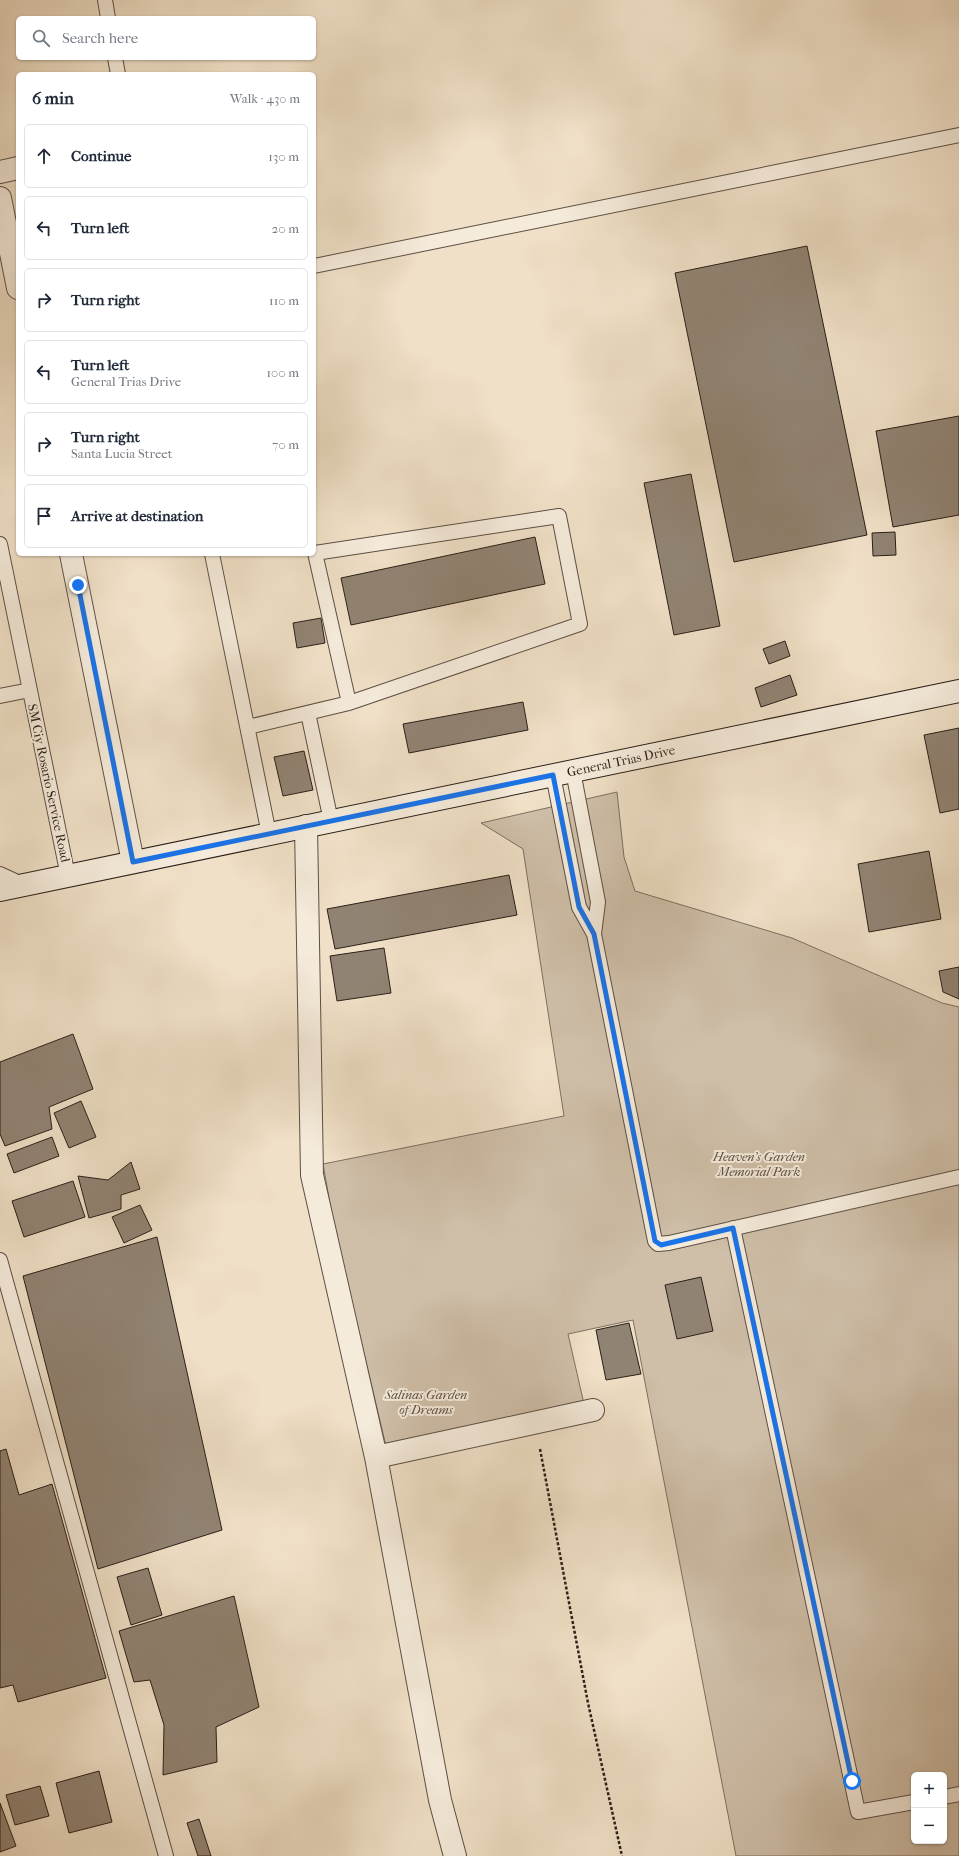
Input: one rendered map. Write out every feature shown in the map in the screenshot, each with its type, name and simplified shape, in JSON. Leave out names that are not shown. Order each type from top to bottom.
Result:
[{"type":"street","points":[[0,172],[16,168]]},
{"type":"street","points":[[0,198],[16,278]]},
{"type":"street","points":[[71,556],[133,862]]},
{"type":"street","name":"General Trias Drive","points":[[0,890],[959,691]]},
{"type":"street","points":[[306,826],[312,1175],[376,1457],[440,1800],[455,1856]]},
{"type":"street","points":[[376,1457],[593,1410]]},
{"type":"lane","points":[[105,0],[108,16]]},
{"type":"lane","points":[[115,60],[118,72]]},
{"type":"lane","points":[[316,266],[959,135]]},
{"type":"lane","points":[[248,727],[349,703],[580,624],[559,516],[316,553]]},
{"type":"lane","name":"SM Ciy Rosario Service Road","points":[[0,544],[5,595],[30,690],[68,876]]},
{"type":"lane","points":[[212,556],[269,834]]},
{"type":"lane","points":[[316,556],[349,703]]},
{"type":"lane","name":"SM Ciy Rosario Service Road","points":[[0,696],[30,690]]},
{"type":"lane","points":[[308,713],[331,821]]},
{"type":"lane","points":[[563,773],[598,902],[594,934]]},
{"type":"lane","points":[[563,773],[579,907],[594,934],[655,1241],[661,1245],[959,1177]]},
{"type":"lane","points":[[0,874],[24,885]]},
{"type":"lane","points":[[733,1228],[858,1812],[911,1803]]},
{"type":"lane","points":[[0,1260],[166,1856]]},
{"type":"lane","points":[[947,1796],[959,1794]]},
{"type":"path","points":[[535,1423],[588,1703],[622,1856]]},
{"type":"green space","name":"Heaven's Garden Memorial Park","points":[[617,792],[624,857],[635,891],[792,938],[942,1003],[959,1007],[959,1856],[736,1856],[633,1320],[568,1334],[584,1404],[386,1446],[335,1232],[323,1164],[564,1116],[523,849],[481,823]]},
{"type":"building","points":[[807,246],[867,535],[734,562],[675,273]]},
{"type":"building","points":[[959,416],[959,515],[893,527],[876,431]]},
{"type":"building","points":[[691,474],[720,626],[674,635],[644,483]]},
{"type":"building","points":[[895,532],[896,555],[873,556],[872,533]]},
{"type":"building","points":[[535,537],[545,584],[351,625],[341,578]]},
{"type":"building","points":[[321,618],[325,643],[297,648],[293,623]]},
{"type":"building","points":[[785,641],[790,656],[769,664],[763,649]]},
{"type":"building","points":[[790,675],[797,695],[761,707],[755,688]]},
{"type":"building","points":[[523,702],[528,730],[409,753],[403,724]]},
{"type":"building","points":[[959,728],[959,809],[940,813],[924,735]]},
{"type":"building","points":[[304,751],[313,790],[283,796],[274,757]]},
{"type":"building","points":[[929,851],[941,919],[869,932],[858,864]]},
{"type":"building","points":[[509,875],[517,915],[335,949],[327,909]]},
{"type":"building","points":[[384,948],[391,993],[337,1001],[330,956]]},
{"type":"building","points":[[959,967],[959,999],[943,992],[939,971]]},
{"type":"building","points":[[73,1034],[93,1089],[49,1107],[52,1129],[5,1146],[0,1134],[0,1062]]},
{"type":"building","points":[[81,1101],[96,1137],[69,1148],[54,1113]]},
{"type":"building","points":[[52,1137],[59,1156],[14,1173],[7,1154]]},
{"type":"building","points":[[131,1162],[140,1189],[121,1195],[121,1209],[89,1218],[78,1176],[108,1180]]},
{"type":"building","points":[[73,1181],[85,1217],[24,1237],[12,1201]]},
{"type":"building","points":[[140,1205],[152,1230],[124,1243],[112,1217]]},
{"type":"building","points":[[157,1237],[222,1530],[98,1569],[23,1276]]},
{"type":"building","points":[[701,1277],[713,1331],[677,1339],[665,1285]]},
{"type":"building","points":[[629,1323],[641,1374],[606,1380],[596,1330]]},
{"type":"building","points":[[6,1449],[19,1495],[52,1484],[106,1678],[18,1702],[13,1685],[0,1688],[0,1451]]},
{"type":"building","points":[[148,1568],[162,1615],[131,1625],[117,1577]]},
{"type":"building","points":[[234,1596],[259,1707],[216,1727],[217,1762],[163,1775],[164,1725],[150,1680],[134,1682],[119,1631]]},
{"type":"building","points":[[99,1771],[112,1822],[69,1833],[56,1783]]},
{"type":"building","points":[[40,1786],[49,1816],[15,1825],[6,1795]]},
{"type":"building","points":[[0,1803],[16,1846],[0,1852]]},
{"type":"building","points":[[199,1819],[211,1856],[198,1856],[187,1823]]},
{"type":"route","points":[[78,585],[133,862],[553,775],[579,907],[594,934],[655,1241],[661,1245],[733,1228],[852,1781]]},
{"type":"park label","name":"Salinas Garden of Dreams","points":[[426,1402]]}]
